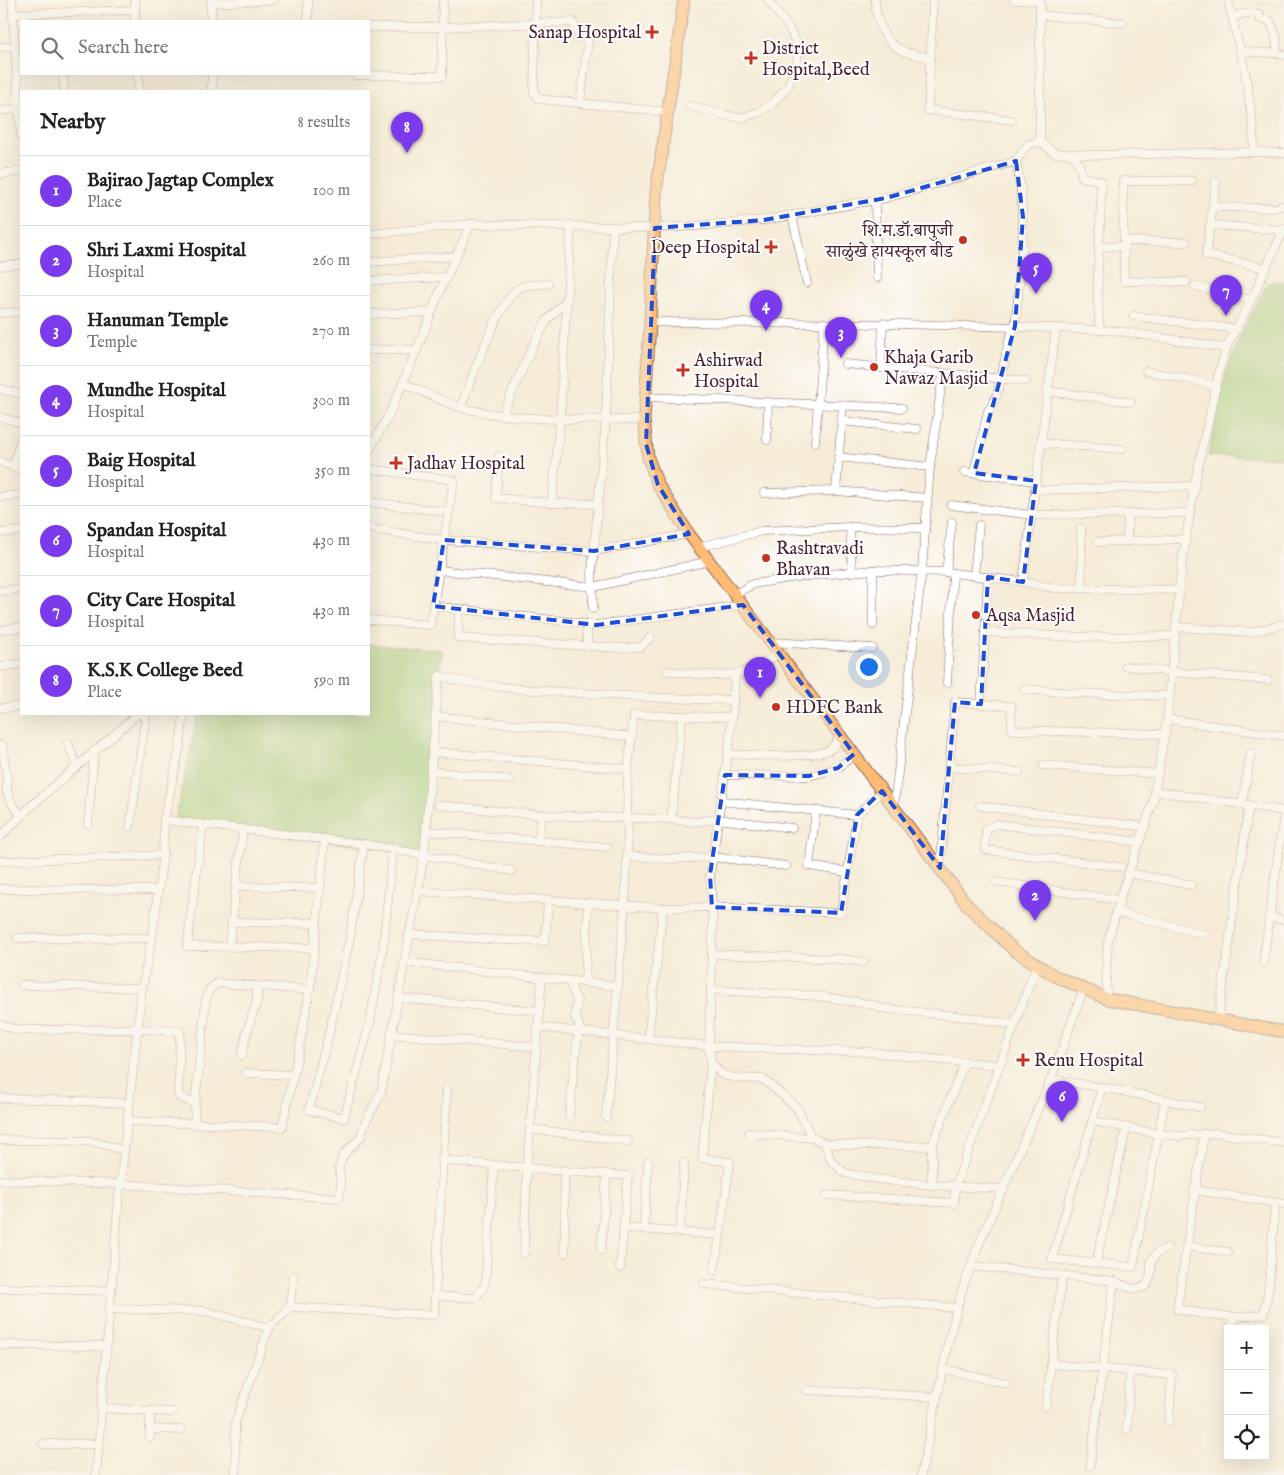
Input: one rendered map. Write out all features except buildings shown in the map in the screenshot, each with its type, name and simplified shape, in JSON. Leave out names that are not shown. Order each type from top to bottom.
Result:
[{"type":"highway","points":[[684,0],[656,192],[644,420],[648,458],[658,485],[689,534],[968,906],[1014,950],[1055,976],[1107,999],[1284,1032]]},
{"type":"street","points":[[12,0],[20,122]]},
{"type":"street","points":[[135,0],[136,20]]},
{"type":"street","points":[[212,20],[211,1],[274,0]]},
{"type":"street","points":[[308,0],[308,20]]},
{"type":"street","points":[[356,75],[442,76],[443,0]]},
{"type":"street","points":[[536,0],[534,92],[539,99],[668,112]]},
{"type":"street","points":[[689,106],[725,116],[741,118],[759,112],[772,104],[788,86],[797,63],[798,46],[789,28],[768,0]]},
{"type":"street","points":[[875,0],[879,26],[890,42],[905,52],[930,58]]},
{"type":"street","points":[[933,0],[928,110],[1012,120]]},
{"type":"street","points":[[1014,0],[1040,1],[1040,142]]},
{"type":"street","points":[[1228,0],[1241,52],[1250,104],[1254,152]]},
{"type":"street","points":[[13,14],[59,17],[135,10]]},
{"type":"street","points":[[1233,18],[1239,14],[1247,13],[1259,14],[1260,19],[1270,21],[1281,54],[1241,52]]},
{"type":"street","points":[[1040,15],[1123,23]]},
{"type":"street","points":[[370,27],[442,27],[573,22],[578,34],[588,41],[580,103]]},
{"type":"street","points":[[0,47],[15,46]]},
{"type":"street","points":[[63,75],[64,90]]},
{"type":"street","points":[[138,75],[138,90]]},
{"type":"street","points":[[212,75],[212,90]]},
{"type":"street","points":[[0,111],[19,108]]},
{"type":"street","points":[[370,234],[471,224],[655,228],[764,220],[895,196],[1016,161],[1028,144],[1040,142],[1055,153],[1072,154],[1284,153]]},
{"type":"street","points":[[1072,154],[1080,166],[1082,178],[1101,181],[1097,306],[1100,330]]},
{"type":"street","points":[[974,474],[988,411],[1001,380],[1011,334],[1015,326],[1023,217],[1020,180],[1016,161]]},
{"type":"street","points":[[0,174],[20,171]]},
{"type":"street","points":[[1186,282],[1124,281],[1123,181],[1192,181]]},
{"type":"street","points":[[1216,182],[1206,256],[1266,268]]},
{"type":"street","points":[[875,200],[877,278]]},
{"type":"street","points":[[1213,207],[1275,208],[1284,205]]},
{"type":"street","points":[[792,215],[806,283]]},
{"type":"street","points":[[370,449],[391,411],[431,312],[471,224]]},
{"type":"street","points":[[552,503],[560,420],[571,225]]},
{"type":"street","points":[[1107,999],[1106,969],[1108,941],[1119,900],[1145,827],[1155,791],[1170,696],[1186,539],[1194,486],[1216,386],[1226,348],[1284,230],[1210,225]]},
{"type":"street","points":[[593,609],[594,551],[606,419],[613,227]]},
{"type":"street","points":[[1099,247],[1124,244],[1186,242]]},
{"type":"street","points":[[370,262],[456,256]]},
{"type":"street","points":[[0,266],[20,264]]},
{"type":"street","points":[[370,281],[446,277]]},
{"type":"street","points":[[461,408],[478,362],[507,299],[521,286],[548,284]]},
{"type":"street","points":[[1195,286],[1251,300]]},
{"type":"street","points":[[502,415],[532,348],[547,320],[567,300]]},
{"type":"street","points":[[0,314],[20,312]]},
{"type":"street","points":[[370,314],[431,312]]},
{"type":"street","points":[[1133,316],[1237,329]]},
{"type":"street","points":[[650,322],[883,323],[1015,326],[1119,331],[1226,348]]},
{"type":"street","points":[[816,442],[824,323]]},
{"type":"street","points":[[881,368],[883,323]]},
{"type":"street","points":[[1023,582],[1056,328]]},
{"type":"street","points":[[370,350],[417,350]]},
{"type":"street","points":[[845,364],[1026,381]]},
{"type":"street","points":[[1146,371],[1216,386]]},
{"type":"street","points":[[894,806],[922,570],[930,467],[943,374]]},
{"type":"street","points":[[403,383],[461,408],[502,415],[560,420],[644,420]]},
{"type":"street","points":[[0,388],[20,394]]},
{"type":"street","points":[[1047,391],[1131,402]]},
{"type":"street","points":[[646,397],[902,408]]},
{"type":"street","points":[[767,440],[768,402]]},
{"type":"street","points":[[836,491],[843,405]]},
{"type":"street","points":[[0,417],[20,423]]},
{"type":"street","points":[[841,421],[917,429]]},
{"type":"street","points":[[1040,443],[1122,449]]},
{"type":"street","points":[[0,462],[17,468],[20,446]]},
{"type":"street","points":[[499,456],[496,498],[552,503],[598,504]]},
{"type":"street","points":[[838,457],[930,467]]},
{"type":"street","points":[[370,469],[454,480],[430,625],[370,620]]},
{"type":"street","points":[[964,472],[1036,480]]},
{"type":"street","points":[[1035,490],[1194,486]]},
{"type":"street","points":[[764,493],[836,491],[927,498]]},
{"type":"street","points":[[0,498],[20,495]]},
{"type":"street","points":[[370,502],[449,512]]},
{"type":"street","points":[[950,505],[1032,515],[1190,513]]},
{"type":"street","points":[[1127,541],[1128,514]]},
{"type":"street","points":[[947,683],[952,522]]},
{"type":"street","points":[[974,575],[979,525]]},
{"type":"street","points":[[699,547],[762,531],[850,527],[925,528]]},
{"type":"street","points":[[850,527],[852,572]]},
{"type":"street","points":[[370,528],[444,540],[594,551],[689,534]]},
{"type":"street","points":[[1081,528],[1082,588]]},
{"type":"street","points":[[0,533],[20,531]]},
{"type":"street","points":[[1098,542],[1186,539]]},
{"type":"street","points":[[439,570],[593,586],[710,561]]},
{"type":"street","points":[[735,594],[752,584],[797,577],[873,570],[950,572],[1054,588],[1180,590]]},
{"type":"street","points":[[873,570],[873,625]]},
{"type":"street","points":[[981,704],[988,577]]},
{"type":"street","points":[[0,591],[20,589]]},
{"type":"street","points":[[433,606],[596,625],[742,605]]},
{"type":"street","points":[[459,609],[458,638],[621,648],[642,647],[651,637]]},
{"type":"street","points":[[587,624],[587,646]]},
{"type":"street","points":[[1176,627],[1252,632],[1284,624]]},
{"type":"street","points":[[0,630],[20,627]]},
{"type":"street","points":[[985,632],[1075,637],[1175,636]]},
{"type":"street","points":[[770,642],[872,648]]},
{"type":"street","points":[[668,671],[720,676],[735,674],[758,667],[779,653]]},
{"type":"street","points":[[0,667],[20,664]]},
{"type":"street","points":[[1125,666],[1268,680]]},
{"type":"street","points":[[714,1271],[730,1162],[702,1158],[711,1062],[709,1046],[713,921],[710,875],[728,754],[735,674]]},
{"type":"street","points":[[0,1180],[120,1184],[339,1198],[341,1186],[339,1168],[343,1155],[360,1138],[366,1120],[381,1093],[424,855],[439,676],[469,683],[546,692],[733,700]]},
{"type":"street","points":[[1024,689],[1073,693],[1170,696]]},
{"type":"street","points":[[940,868],[955,702],[1010,706],[1012,730],[1165,734]]},
{"type":"street","points":[[0,708],[20,706]]},
{"type":"street","points":[[0,837],[137,715]]},
{"type":"street","points":[[130,827],[146,715]]},
{"type":"street","points":[[96,1475],[120,1184],[142,988],[152,938],[163,855],[164,820],[180,746],[184,715]]},
{"type":"street","points":[[606,1117],[625,905],[628,770],[634,715],[732,717]]},
{"type":"street","points":[[435,716],[632,737]]},
{"type":"street","points":[[670,819],[682,716]]},
{"type":"street","points":[[1167,719],[1284,736]]},
{"type":"street","points":[[728,754],[793,756],[824,753],[833,748],[840,735]]},
{"type":"street","points":[[68,743],[77,767]]},
{"type":"street","points":[[2,745],[7,792],[12,804],[22,816]]},
{"type":"street","points":[[433,752],[628,770]]},
{"type":"street","points":[[1218,1020],[1250,752]]},
{"type":"street","points":[[88,824],[94,753]]},
{"type":"street","points":[[725,775],[809,776],[838,768],[854,754]]},
{"type":"street","points":[[1043,765],[1158,774]]},
{"type":"street","points":[[949,767],[1019,772]]},
{"type":"street","points":[[431,771],[510,780]]},
{"type":"street","points":[[417,891],[663,908],[712,907],[841,913],[857,816],[882,791]]},
{"type":"street","points":[[1155,791],[1245,804],[1284,812],[1263,963]]},
{"type":"street","points":[[720,801],[857,816]]},
{"type":"street","points":[[439,805],[542,814],[670,819],[694,822],[717,819],[792,828]]},
{"type":"street","points":[[980,806],[1145,827]]},
{"type":"street","points":[[816,811],[809,866],[847,872]]},
{"type":"street","points":[[538,841],[542,814]]},
{"type":"street","points":[[164,820],[364,844],[512,871]]},
{"type":"street","points":[[1121,867],[986,850],[986,829],[997,824],[1140,842]]},
{"type":"street","points":[[203,825],[187,946],[314,948]]},
{"type":"street","points":[[229,946],[242,830]]},
{"type":"street","points":[[426,831],[607,847]]},
{"type":"street","points":[[127,1121],[282,1127],[310,990],[325,839]]},
{"type":"street","points":[[364,844],[350,937],[330,1029],[309,1110],[344,1118],[370,1023],[384,948],[393,849]]},
{"type":"street","points":[[0,861],[163,855]]},
{"type":"street","points":[[627,856],[672,859],[713,857],[786,866]]},
{"type":"street","points":[[1129,873],[1191,886]]},
{"type":"street","points":[[997,882],[1119,900]]},
{"type":"street","points":[[236,886],[319,888]]},
{"type":"street","points":[[0,889],[158,890]]},
{"type":"street","points":[[410,934],[544,941],[548,901]]},
{"type":"street","points":[[585,983],[588,904]]},
{"type":"street","points":[[648,1039],[663,908]]},
{"type":"street","points":[[1116,912],[1204,934]]},
{"type":"street","points":[[1270,917],[1284,920]]},
{"type":"street","points":[[232,922],[316,923]]},
{"type":"street","points":[[17,938],[152,938]]},
{"type":"street","points":[[712,954],[841,959],[863,962]]},
{"type":"street","points":[[404,962],[618,986]]},
{"type":"street","points":[[827,1195],[954,1203],[955,1187],[1037,964]]},
{"type":"street","points":[[524,1254],[527,1167],[542,978]]},
{"type":"street","points":[[569,981],[577,1001],[576,1017],[578,1025],[569,1116]]},
{"type":"street","points":[[194,1124],[206,1000],[209,990],[217,983],[310,990]]},
{"type":"street","points":[[22,985],[142,988]]},
{"type":"street","points":[[242,1055],[258,1001],[257,986]]},
{"type":"street","points":[[921,1475],[961,1293],[978,1246],[1051,1079],[1084,988]]},
{"type":"street","points":[[711,990],[818,996],[875,1005],[880,1008],[975,1018],[1014,1026]]},
{"type":"street","points":[[398,998],[539,1011]]},
{"type":"street","points":[[0,1024],[17,1030],[138,1029],[180,1031],[178,1096],[195,1104]]},
{"type":"street","points":[[538,1027],[709,1046],[870,1052],[1000,1065]]},
{"type":"street","points":[[391,1034],[536,1047]]},
{"type":"street","points":[[711,1062],[720,1074],[734,1078],[763,1080],[797,1108],[812,1138]]},
{"type":"street","points":[[932,1185],[932,1146],[965,1062]]},
{"type":"street","points":[[247,1073],[293,1076]]},
{"type":"street","points":[[1051,1079],[1200,1107]]},
{"type":"street","points":[[1102,1088],[1052,1259],[1133,1267],[1165,1100]]},
{"type":"street","points":[[290,1307],[434,1315],[447,1089]]},
{"type":"street","points":[[0,1098],[129,1103]]},
{"type":"street","points":[[1092,1121],[1158,1134],[1180,1136],[1217,1133],[1284,1143]]},
{"type":"street","points":[[530,1129],[628,1141]]},
{"type":"street","points":[[1096,1263],[1126,1129]]},
{"type":"street","points":[[749,1133],[812,1138],[825,1143],[850,1145],[932,1146]]},
{"type":"street","points":[[1194,1190],[1280,1203],[1264,1314],[1234,1317],[1210,1316],[1178,1309],[1194,1190],[1204,1134]]},
{"type":"street","points":[[0,1140],[90,1141],[124,1150]]},
{"type":"street","points":[[825,1143],[831,1161],[845,1173],[877,1179],[932,1185],[1004,1189]]},
{"type":"street","points":[[442,1160],[494,1166],[628,1176],[620,1268]]},
{"type":"street","points":[[644,1229],[648,1162]]},
{"type":"street","points":[[680,1232],[684,1163]]},
{"type":"street","points":[[435,1296],[476,1298],[485,1285],[494,1166]]},
{"type":"street","points":[[564,1170],[565,1253]]},
{"type":"street","points":[[601,1250],[607,1174]]},
{"type":"street","points":[[624,1228],[720,1235]]},
{"type":"street","points":[[1186,1246],[1228,1252]]},
{"type":"street","points":[[971,1266],[1114,1281],[1130,1289],[1141,1289],[1147,1285],[1151,1273],[1151,1261],[1158,1252],[1167,1248]]},
{"type":"street","points":[[236,1475],[235,1423],[270,1328],[290,1307],[293,1276]]},
{"type":"street","points":[[1046,1406],[1062,1276]]},
{"type":"street","points":[[1090,1466],[1114,1281]]},
{"type":"street","points":[[704,1284],[957,1308]]},
{"type":"street","points":[[0,1288],[111,1291]]},
{"type":"street","points":[[109,1309],[205,1311],[270,1328]]},
{"type":"street","points":[[1231,1325],[1234,1317]]},
{"type":"street","points":[[0,1345],[106,1346]]},
{"type":"street","points":[[1051,1364],[1172,1375],[1169,1420]]},
{"type":"street","points":[[943,1369],[1006,1383]]},
{"type":"street","points":[[1127,1429],[1130,1371]]},
{"type":"street","points":[[807,1390],[937,1397]]},
{"type":"street","points":[[101,1408],[172,1412]]},
{"type":"street","points":[[150,1411],[150,1433],[181,1430]]},
{"type":"street","points":[[43,1444],[98,1444]]},
{"type":"highlighted area","points":[[1016,161],[1023,217],[1015,326],[974,473],[1036,481],[1023,582],[988,577],[981,704],[955,702],[940,868],[882,791],[857,815],[841,913],[712,907],[710,875],[725,775],[809,776],[838,768],[854,754],[743,605],[596,625],[433,606],[444,540],[594,551],[689,534],[658,485],[646,444],[655,228],[764,220],[886,198]]},
{"type":"green space","points":[[1284,281],[1284,458],[1208,456],[1226,374],[1240,336],[1268,282]]},
{"type":"green space","points":[[370,644],[442,650],[424,855],[175,821],[198,715],[370,715]]},
{"type":"place","name":"Sanap Hospital","points":[[652,32]]},
{"type":"place","name":"District Hospital,Beed","points":[[751,58]]},
{"type":"place","name":"K.S.K College Beed","points":[[407,153]]},
{"type":"place","name":"शि.म.डॉ.बापुजी साळुंखे हायस्कूल बीड","points":[[963,240]]},
{"type":"place","name":"Deep Hospital","points":[[771,247]]},
{"type":"place","name":"Baig Hospital","points":[[1036,294]]},
{"type":"place","name":"City Care Hospital","points":[[1226,316]]},
{"type":"place","name":"Mundhe Hospital","points":[[766,331]]},
{"type":"place","name":"Hanuman Temple","points":[[841,358]]},
{"type":"place","name":"Khaja Garib Nawaz Masjid","points":[[874,367]]},
{"type":"place","name":"Ashirwad Hospital","points":[[683,370]]},
{"type":"place","name":"Jadhav Hospital","points":[[396,463]]},
{"type":"place","name":"Rashtravadi Bhavan","points":[[766,558]]},
{"type":"place","name":"Aqsa Masjid","points":[[976,615]]},
{"type":"place","name":"Bajirao Jagtap Complex","points":[[760,698]]},
{"type":"place","name":"HDFC Bank","points":[[776,707]]},
{"type":"place","name":"Shri Laxmi Hospital","points":[[1035,921]]},
{"type":"place","name":"Renu Hospital","points":[[1023,1060]]},
{"type":"place","name":"Spandan Hospital","points":[[1062,1122]]}]
